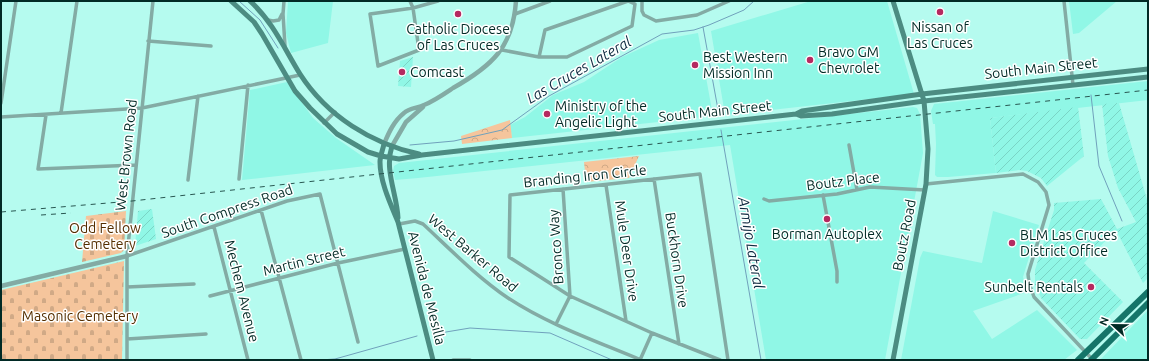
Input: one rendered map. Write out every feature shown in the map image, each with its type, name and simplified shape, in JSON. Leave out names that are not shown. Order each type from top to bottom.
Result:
[{"type":"main road","name":"South Main Street","points":[[231,1],[254,22],[295,91],[324,123],[352,144],[381,156],[400,159],[422,155],[796,114],[802,111],[922,94],[1148,68]]},
{"type":"main road","name":"South Main Street","points":[[250,1],[267,20],[285,46],[300,74],[316,94],[335,112],[360,131],[384,144],[422,155]]},
{"type":"main road","name":"Boutz Road","points":[[893,1],[924,101],[928,148],[925,187],[893,360]]},
{"type":"main road","name":"South Main Street","points":[[796,114],[801,116],[832,114],[924,101],[1148,77]]},
{"type":"main road","name":"Avenida de Mesilla","points":[[384,144],[381,156],[382,174],[390,204],[398,223],[433,360]]},
{"type":"main road","name":"Avenida de Mesilla","points":[[392,146],[389,157],[390,173],[397,202],[398,223]]},
{"type":"main road","points":[[1078,360],[1148,292]]},
{"type":"main road","points":[[1091,359],[1148,304]]},
{"type":"street","points":[[1,103],[16,1]]},
{"type":"street","points":[[61,113],[77,1]]},
{"type":"street","name":"West Brown Road","points":[[126,360],[127,256],[153,1]]},
{"type":"street","points":[[284,1],[283,14],[285,46]]},
{"type":"street","points":[[410,1],[412,8],[419,50],[378,66],[370,14],[412,8],[438,1]]},
{"type":"street","points":[[384,144],[391,130],[405,112],[424,105],[476,75],[491,63],[502,50],[509,35],[515,14],[516,1]]},
{"type":"street","points":[[515,14],[550,1]]},
{"type":"street","points":[[502,50],[539,57],[567,57],[632,26],[635,4],[628,1],[545,30],[539,57]]},
{"type":"street","points":[[642,1],[642,11],[644,15],[656,21],[697,16],[728,1]]},
{"type":"street","points":[[1064,1],[1073,85]]},
{"type":"street","points":[[267,20],[273,22],[279,20],[283,14]]},
{"type":"street","points":[[148,41],[211,46]]},
{"type":"street","points":[[1,117],[142,108],[288,78],[300,74]]},
{"type":"street","points":[[239,178],[248,86]]},
{"type":"street","points":[[188,180],[198,96]]},
{"type":"street","points":[[392,146],[406,122],[424,105]]},
{"type":"street","points":[[324,123],[335,112]]},
{"type":"street","points":[[46,115],[38,169],[136,165]]},
{"type":"street","points":[[849,145],[857,190]]},
{"type":"street","name":"Branding Iron Circle","points":[[720,360],[652,333],[570,296],[509,257],[510,195],[700,174],[728,360]]},
{"type":"street","name":"Boutz Place","points":[[764,199],[769,201],[883,186],[925,187],[1023,174],[1038,182],[1046,192],[1049,205],[1028,274],[1029,283],[1034,297],[1091,359]]},
{"type":"street","name":"Buckhorn Drive","points":[[654,179],[679,344]]},
{"type":"street","name":"Mule Deer Drive","points":[[606,185],[626,321]]},
{"type":"street","name":"Bronco Way","points":[[556,324],[570,296],[563,189]]},
{"type":"street","name":"South Compress Road","points":[[1,286],[127,256],[287,201],[320,194],[338,263]]},
{"type":"street","points":[[823,195],[837,271],[837,282]]},
{"type":"street","points":[[262,210],[281,278],[301,360]]},
{"type":"street","name":"West Barker Road","points":[[398,223],[415,221],[423,224],[492,287],[523,307],[556,324],[640,360]]},
{"type":"street","name":"Mechem Avenue","points":[[214,227],[248,360]]},
{"type":"street","name":"Martin Street","points":[[210,296],[338,263],[404,249]]},
{"type":"street","points":[[338,263],[358,342]]},
{"type":"street","points":[[127,287],[194,284]]},
{"type":"street","points":[[640,360],[652,333]]},
{"type":"street","points":[[127,339],[206,334]]},
{"type":"street","points":[[453,360],[470,360]]},
{"type":"shaded area","points":[[288,1],[333,1],[328,43],[291,53],[286,33]]},
{"type":"shaded area","name":"Bravo GM Chevrolet","points":[[811,1],[887,1],[914,94],[725,115],[711,31]]},
{"type":"shaded area","points":[[1069,1],[1117,1],[1079,33],[1073,34]]},
{"type":"shaded area","points":[[698,33],[713,116],[512,138],[510,125],[525,117],[553,95],[584,82],[622,57],[659,40]]},
{"type":"shaded area","points":[[413,57],[411,87],[398,86],[400,61]]},
{"type":"shaded area","points":[[1148,81],[1148,100],[990,118],[996,173],[948,177],[937,177],[935,175],[935,124],[933,124],[931,111],[934,104]]},
{"type":"shaded area","points":[[287,82],[313,118],[336,138],[375,165],[242,180],[250,90]]},
{"type":"shaded area","points":[[1119,103],[1148,203],[1148,278],[1143,283],[1116,230],[1084,263],[1123,302],[1087,339],[1080,339],[1041,298],[1035,285],[1035,270],[1054,210],[1054,203],[1101,199],[1117,229],[1136,222],[1118,188],[1108,156],[1102,104]]},
{"type":"shaded area","name":"Borman Autoplex","points":[[913,107],[917,108],[920,114],[923,153],[885,360],[766,360],[730,145],[395,180],[393,171],[394,166],[399,163]]},
{"type":"shaded area","points":[[1078,107],[1084,156],[1047,186],[1041,178],[1027,171],[1019,170],[996,173],[990,118]]},
{"type":"shaded area","points":[[152,209],[156,239],[135,246],[138,211]]},
{"type":"shaded area","points":[[993,211],[1039,225],[1023,277],[1027,292],[973,311],[992,339],[1037,310],[1077,350],[1064,360],[901,360],[920,258],[923,251],[982,263]]},
{"type":"shaded area","points":[[1148,310],[1148,360],[1100,360]]},
{"type":"green space","points":[[510,120],[512,138],[462,144],[461,136]]},
{"type":"green space","points":[[639,156],[629,178],[586,182],[584,162]]},
{"type":"green space","name":"Odd Fellow Cemetery","points":[[126,211],[124,250],[121,253],[82,262],[86,216]]},
{"type":"green space","name":"Masonic Cemetery","points":[[124,261],[122,360],[1,360],[1,290]]},
{"type":"waterway","name":"Las Cruces Lateral","points":[[239,1],[260,20],[278,48]]},
{"type":"waterway","name":"Las Cruces Lateral","points":[[410,145],[454,141],[502,130],[549,96],[662,34],[694,30],[709,25],[744,10],[754,1]]},
{"type":"waterway","name":"Armijo Lateral","points":[[703,27],[719,115]]},
{"type":"waterway","points":[[1091,95],[1099,166],[1122,221]]},
{"type":"waterway","name":"Armijo Lateral","points":[[721,130],[761,360]]},
{"type":"waterway","name":"Armijo Lateral","points":[[440,333],[470,328],[550,333],[612,360]]},
{"type":"waterway","name":"Armijo Lateral","points":[[320,360],[335,359],[417,336]]},
{"type":"railway","points":[[1,212],[132,201],[1148,90]]},
{"type":"railway","points":[[41,215],[71,213]]},
{"type":"place","name":"Nissan of Las Cruces","points":[[940,12]]},
{"type":"place","name":"Catholic Diocese of Las Cruces","points":[[458,14]]},
{"type":"place","name":"Bravo GM Chevrolet","points":[[810,60]]},
{"type":"place","name":"Best Western Mission Inn","points":[[695,65]]},
{"type":"place","name":"Comcast","points":[[402,72]]},
{"type":"place","name":"Ministry of the Angelic Light","points":[[547,114]]},
{"type":"place","name":"Borman Autoplex","points":[[827,219]]},
{"type":"place","name":"BLM Las Cruces District Office","points":[[1012,243]]},
{"type":"place","name":"Sunbelt Rentals","points":[[1091,287]]}]
